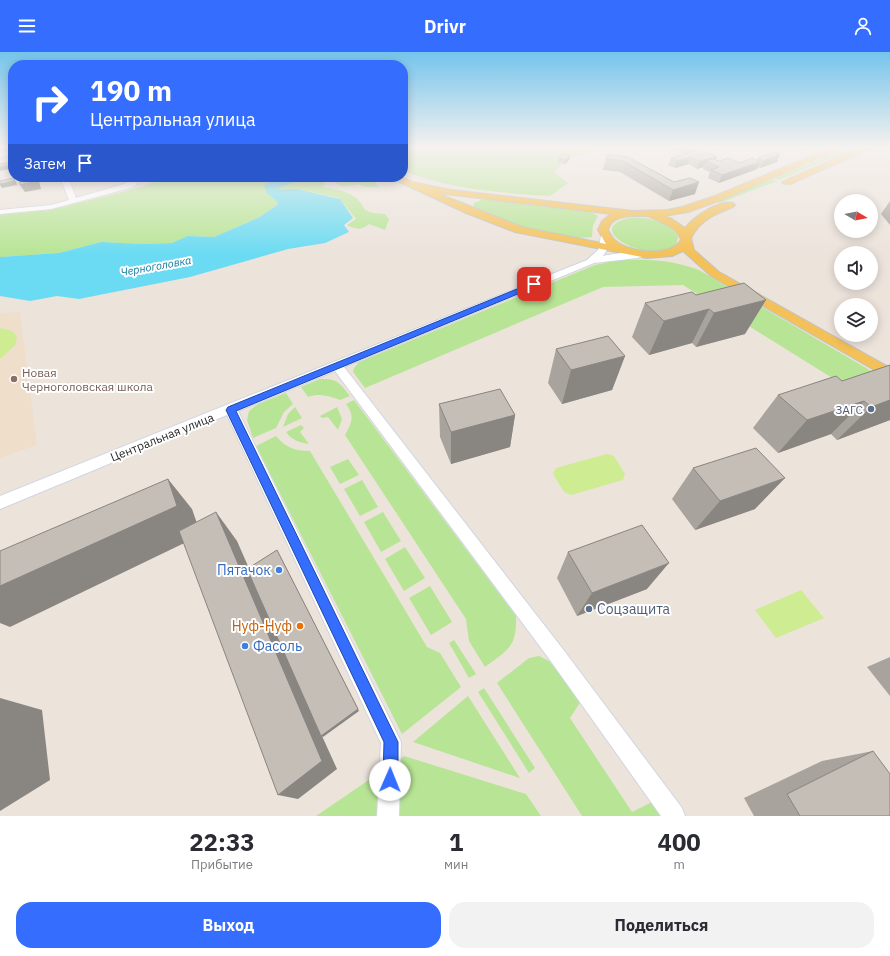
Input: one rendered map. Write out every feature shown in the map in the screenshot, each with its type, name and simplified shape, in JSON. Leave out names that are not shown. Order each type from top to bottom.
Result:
[{"type":"main road","points":[[410,184],[485,197],[638,214],[660,218],[674,224],[684,233],[689,251],[715,274]]},
{"type":"main road","points":[[410,184],[470,211],[519,230],[605,241],[635,253],[681,262],[715,274],[890,374]]},
{"type":"main road","points":[[605,241],[603,230],[604,225],[614,216],[667,213],[684,210],[756,184]]},
{"type":"main road","points":[[778,186],[783,184]]},
{"type":"main road","points":[[470,211],[468,206],[470,202],[485,197]]},
{"type":"main road","points":[[650,255],[678,250],[685,240],[691,226],[698,220],[712,212],[739,201]]},
{"type":"street","points":[[66,184],[73,201]]},
{"type":"street","points":[[0,212],[51,206],[73,201],[123,184]]},
{"type":"street","points":[[590,262],[601,253],[605,241]]},
{"type":"street","points":[[590,262],[619,256],[650,255]]},
{"type":"street","name":"Центральная улица","points":[[0,503],[231,410],[590,262]]},
{"type":"street","points":[[337,366],[556,654],[674,816]]},
{"type":"street","points":[[231,410],[391,742],[388,816]]},
{"type":"shaded area","name":"Новая Черноголовская школа","points":[[20,312],[37,445],[0,458],[0,313]]},
{"type":"green space","points":[[150,184],[324,184],[323,187],[353,195],[365,210],[373,213],[385,214],[389,219],[385,230],[369,224],[358,229],[353,228],[347,225],[356,219],[339,198],[297,189],[274,197],[279,203],[260,217],[214,237],[189,236],[172,243],[143,244],[101,242],[59,253],[0,257],[0,214],[51,210]]},
{"type":"green space","points":[[337,184],[377,184],[379,187],[364,187],[358,184],[343,186]]},
{"type":"green space","points":[[446,184],[567,184],[550,196]]},
{"type":"green space","points":[[760,184],[770,184],[720,203],[715,202]]},
{"type":"green space","points":[[484,199],[587,210],[598,216],[593,225],[592,237],[577,238],[524,228],[473,209],[474,203]]},
{"type":"green space","points":[[628,218],[649,219],[668,226],[678,236],[674,247],[662,252],[648,251],[632,247],[620,241],[613,233],[614,225]]},
{"type":"green space","points":[[620,260],[660,261],[680,264],[699,270],[890,382],[890,414],[683,285],[603,287],[365,388],[353,372],[354,368],[359,362],[595,265]]},
{"type":"green space","points":[[0,328],[12,331],[17,337],[15,345],[0,359]]},
{"type":"green space","points":[[320,379],[330,379],[338,382],[350,396],[340,400],[332,397],[317,395],[308,397],[301,387]]},
{"type":"green space","points":[[286,393],[293,404],[284,412],[276,428],[253,438],[247,420],[249,411],[258,404]]},
{"type":"green space","points":[[354,400],[516,616],[515,635],[510,647],[485,667],[469,641],[466,619],[345,435],[352,419],[351,412],[346,404]]},
{"type":"green space","points":[[295,407],[302,418],[283,427],[288,414]]},
{"type":"green space","points":[[337,407],[342,419],[338,430],[328,417],[322,418],[320,416]]},
{"type":"green space","points":[[301,425],[304,428],[300,432],[309,444],[296,440],[286,432]]},
{"type":"green space","points":[[276,436],[291,448],[310,451],[427,647],[440,653],[461,687],[402,734],[256,446]]},
{"type":"green space","points":[[607,454],[614,456],[625,474],[623,480],[571,495],[564,492],[553,474],[556,468]]},
{"type":"green space","points":[[348,459],[359,475],[340,484],[330,467]]},
{"type":"green space","points":[[362,480],[378,507],[360,516],[344,489]]},
{"type":"green space","points":[[383,512],[401,541],[381,552],[364,522]]},
{"type":"green space","points":[[405,547],[425,578],[404,591],[385,559]]},
{"type":"green space","points":[[430,586],[452,622],[431,635],[409,598]]},
{"type":"green space","points":[[801,590],[824,618],[776,638],[755,610]]},
{"type":"green space","points":[[454,640],[476,674],[469,678],[449,643]]},
{"type":"green space","points":[[539,656],[549,661],[581,701],[570,718],[632,812],[652,802],[663,816],[582,816],[497,683],[529,658]]},
{"type":"green space","points":[[484,688],[535,768],[529,773],[478,692]]},
{"type":"green space","points":[[468,696],[520,778],[413,742]]},
{"type":"green space","points":[[404,756],[526,794],[541,816],[316,816]]},
{"type":"water","points":[[297,189],[340,199],[353,218],[344,225],[349,232],[325,243],[288,249],[190,277],[79,299],[57,296],[30,301],[0,296],[0,257],[59,253],[101,242],[143,244],[172,243],[188,236],[214,237],[260,217],[278,204],[274,197],[266,193],[272,190]]},
{"type":"building","points":[[662,184],[694,184],[673,190]]},
{"type":"building","points":[[744,283],[766,300],[714,313],[709,309],[664,321],[645,303],[692,292],[696,295]]},
{"type":"building","points":[[608,336],[625,356],[571,370],[556,349]]},
{"type":"building","points":[[890,365],[890,400],[871,407],[864,401],[807,420],[778,395],[836,376],[842,381]]},
{"type":"building","points":[[500,389],[515,415],[451,432],[439,404]]},
{"type":"building","points":[[756,448],[785,478],[720,501],[693,468]]},
{"type":"building","points":[[168,479],[177,506],[0,586],[0,551]]},
{"type":"building","points":[[216,512],[322,761],[278,795],[179,531]]},
{"type":"building","points":[[642,525],[669,563],[592,593],[568,552]]},
{"type":"building","points":[[277,550],[358,709],[321,736],[247,569]]},
{"type":"building","points":[[873,751],[890,774],[890,816],[800,816],[787,794]]},
{"type":"waterway","name":"Черноголовка","points":[[278,184],[271,186],[272,190],[291,205],[285,210]]},
{"type":"place","name":"Новая Черноголовская школа","points":[[14,379]]},
{"type":"place","name":"ЗАГС","points":[[871,409]]},
{"type":"place","name":"Пятачок","points":[[279,570]]},
{"type":"place","name":"Соцзащита","points":[[589,609]]},
{"type":"place","name":"Нуф-Нуф","points":[[300,626]]},
{"type":"place","name":"Фасоль","points":[[245,646]]},
{"type":"route","points":[[390,780],[391,742],[231,410],[534,284]]}]
